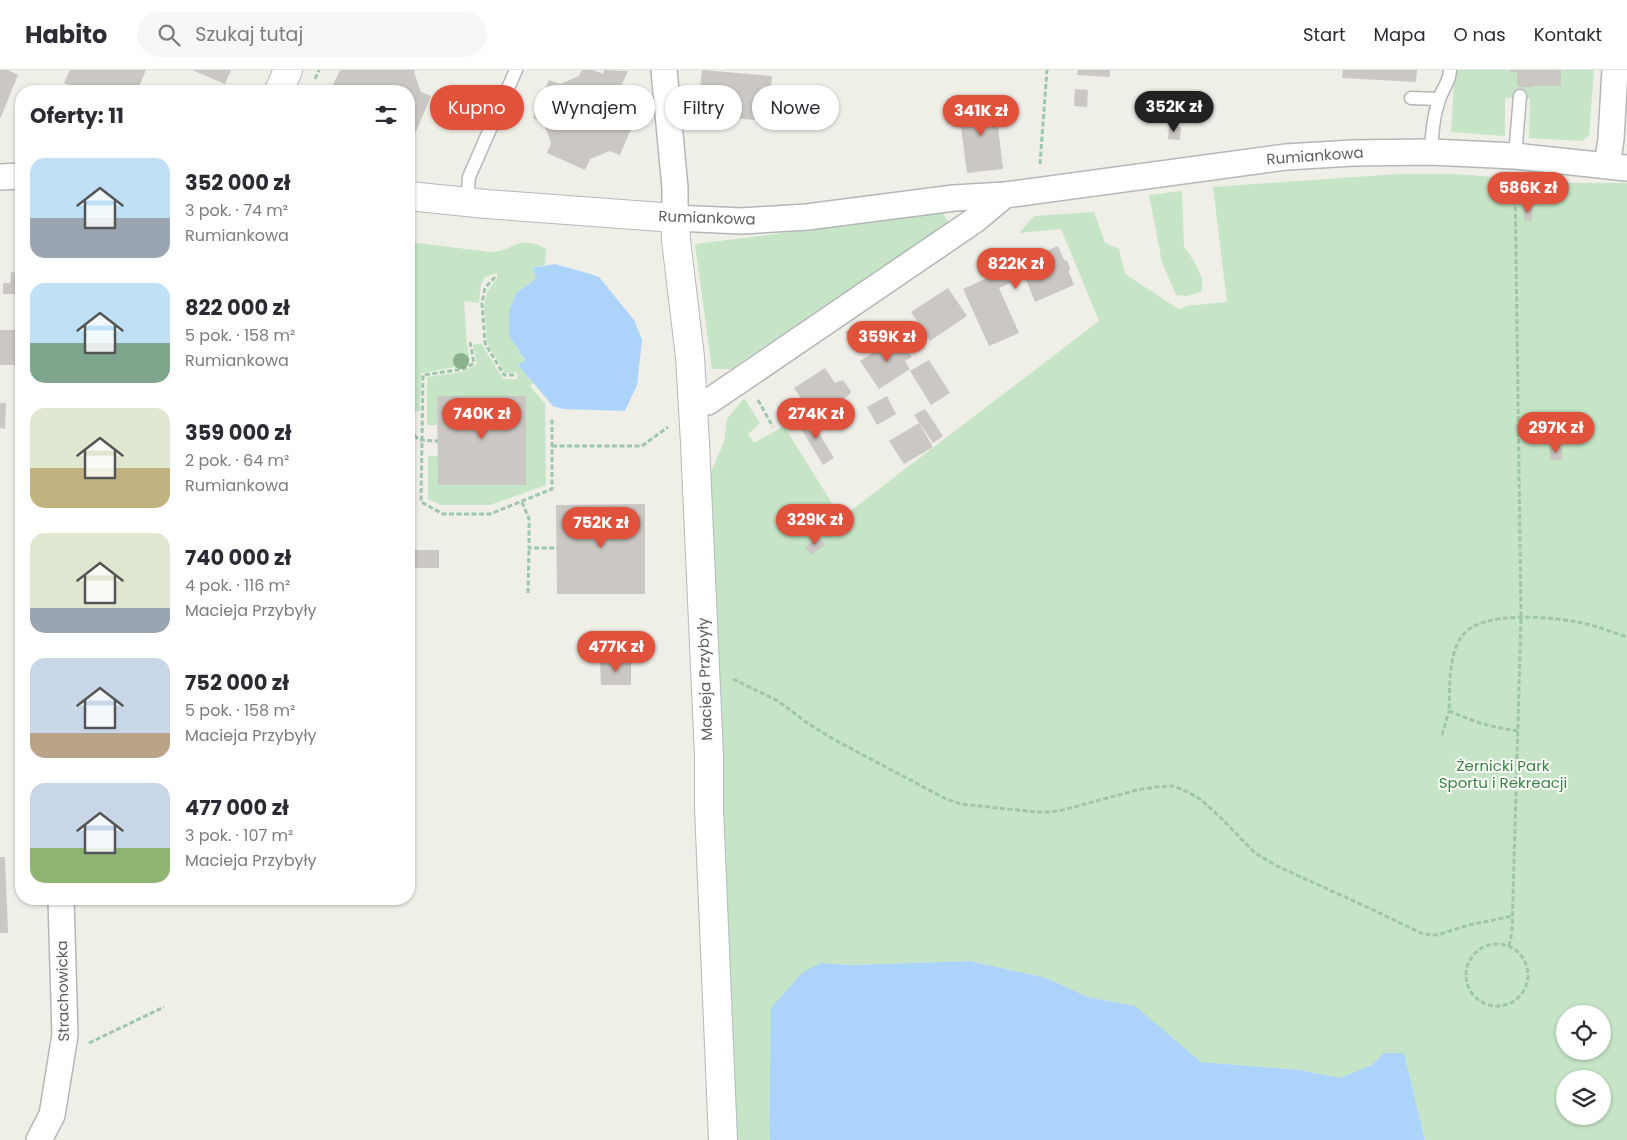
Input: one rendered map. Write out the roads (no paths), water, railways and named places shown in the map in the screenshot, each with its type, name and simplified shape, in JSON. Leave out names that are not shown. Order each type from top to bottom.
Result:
[{"type":"street","points":[[282,85],[288,70]]},
{"type":"street","points":[[664,70],[675,181],[675,218]]},
{"type":"street","points":[[1615,70],[1620,107],[1611,139],[1617,167]]},
{"type":"street","name":"Rumiankowa","points":[[415,197],[675,218],[741,221],[807,217],[954,198],[1005,195],[1286,157],[1353,153],[1431,152],[1547,158],[1617,167]]},
{"type":"street","points":[[0,177],[15,176]]},
{"type":"street","points":[[692,404],[708,402],[975,220],[1005,195]]},
{"type":"street","name":"Macieja Przybyły","points":[[675,218],[690,357],[705,674],[708,808],[723,1140]]},
{"type":"street","name":"Strachowicka","points":[[39,1140],[52,1115],[64,1046],[61,905]]},
{"type":"lane","points":[[467,202],[469,177],[516,70]]},
{"type":"lane","points":[[1431,152],[1432,133],[1439,99],[1450,78],[1450,70]]},
{"type":"lane","points":[[1515,156],[1520,96]]},
{"type":"lane","points":[[1410,98],[1439,99]]},
{"type":"water","points":[[555,264],[599,277],[634,320],[642,340],[637,385],[625,411],[563,409],[553,406],[518,365],[525,360],[509,336],[509,312],[516,293],[537,278],[532,268]]},
{"type":"water","points":[[970,961],[1046,978],[1088,997],[1135,1006],[1201,1062],[1301,1070],[1340,1078],[1372,1065],[1383,1053],[1404,1053],[1425,1140],[770,1140],[771,1008],[803,972],[821,963],[852,965]]},
{"type":"park label","name":"Żernicki Park Sportu i Rekreacji","points":[[1503,774]]}]
